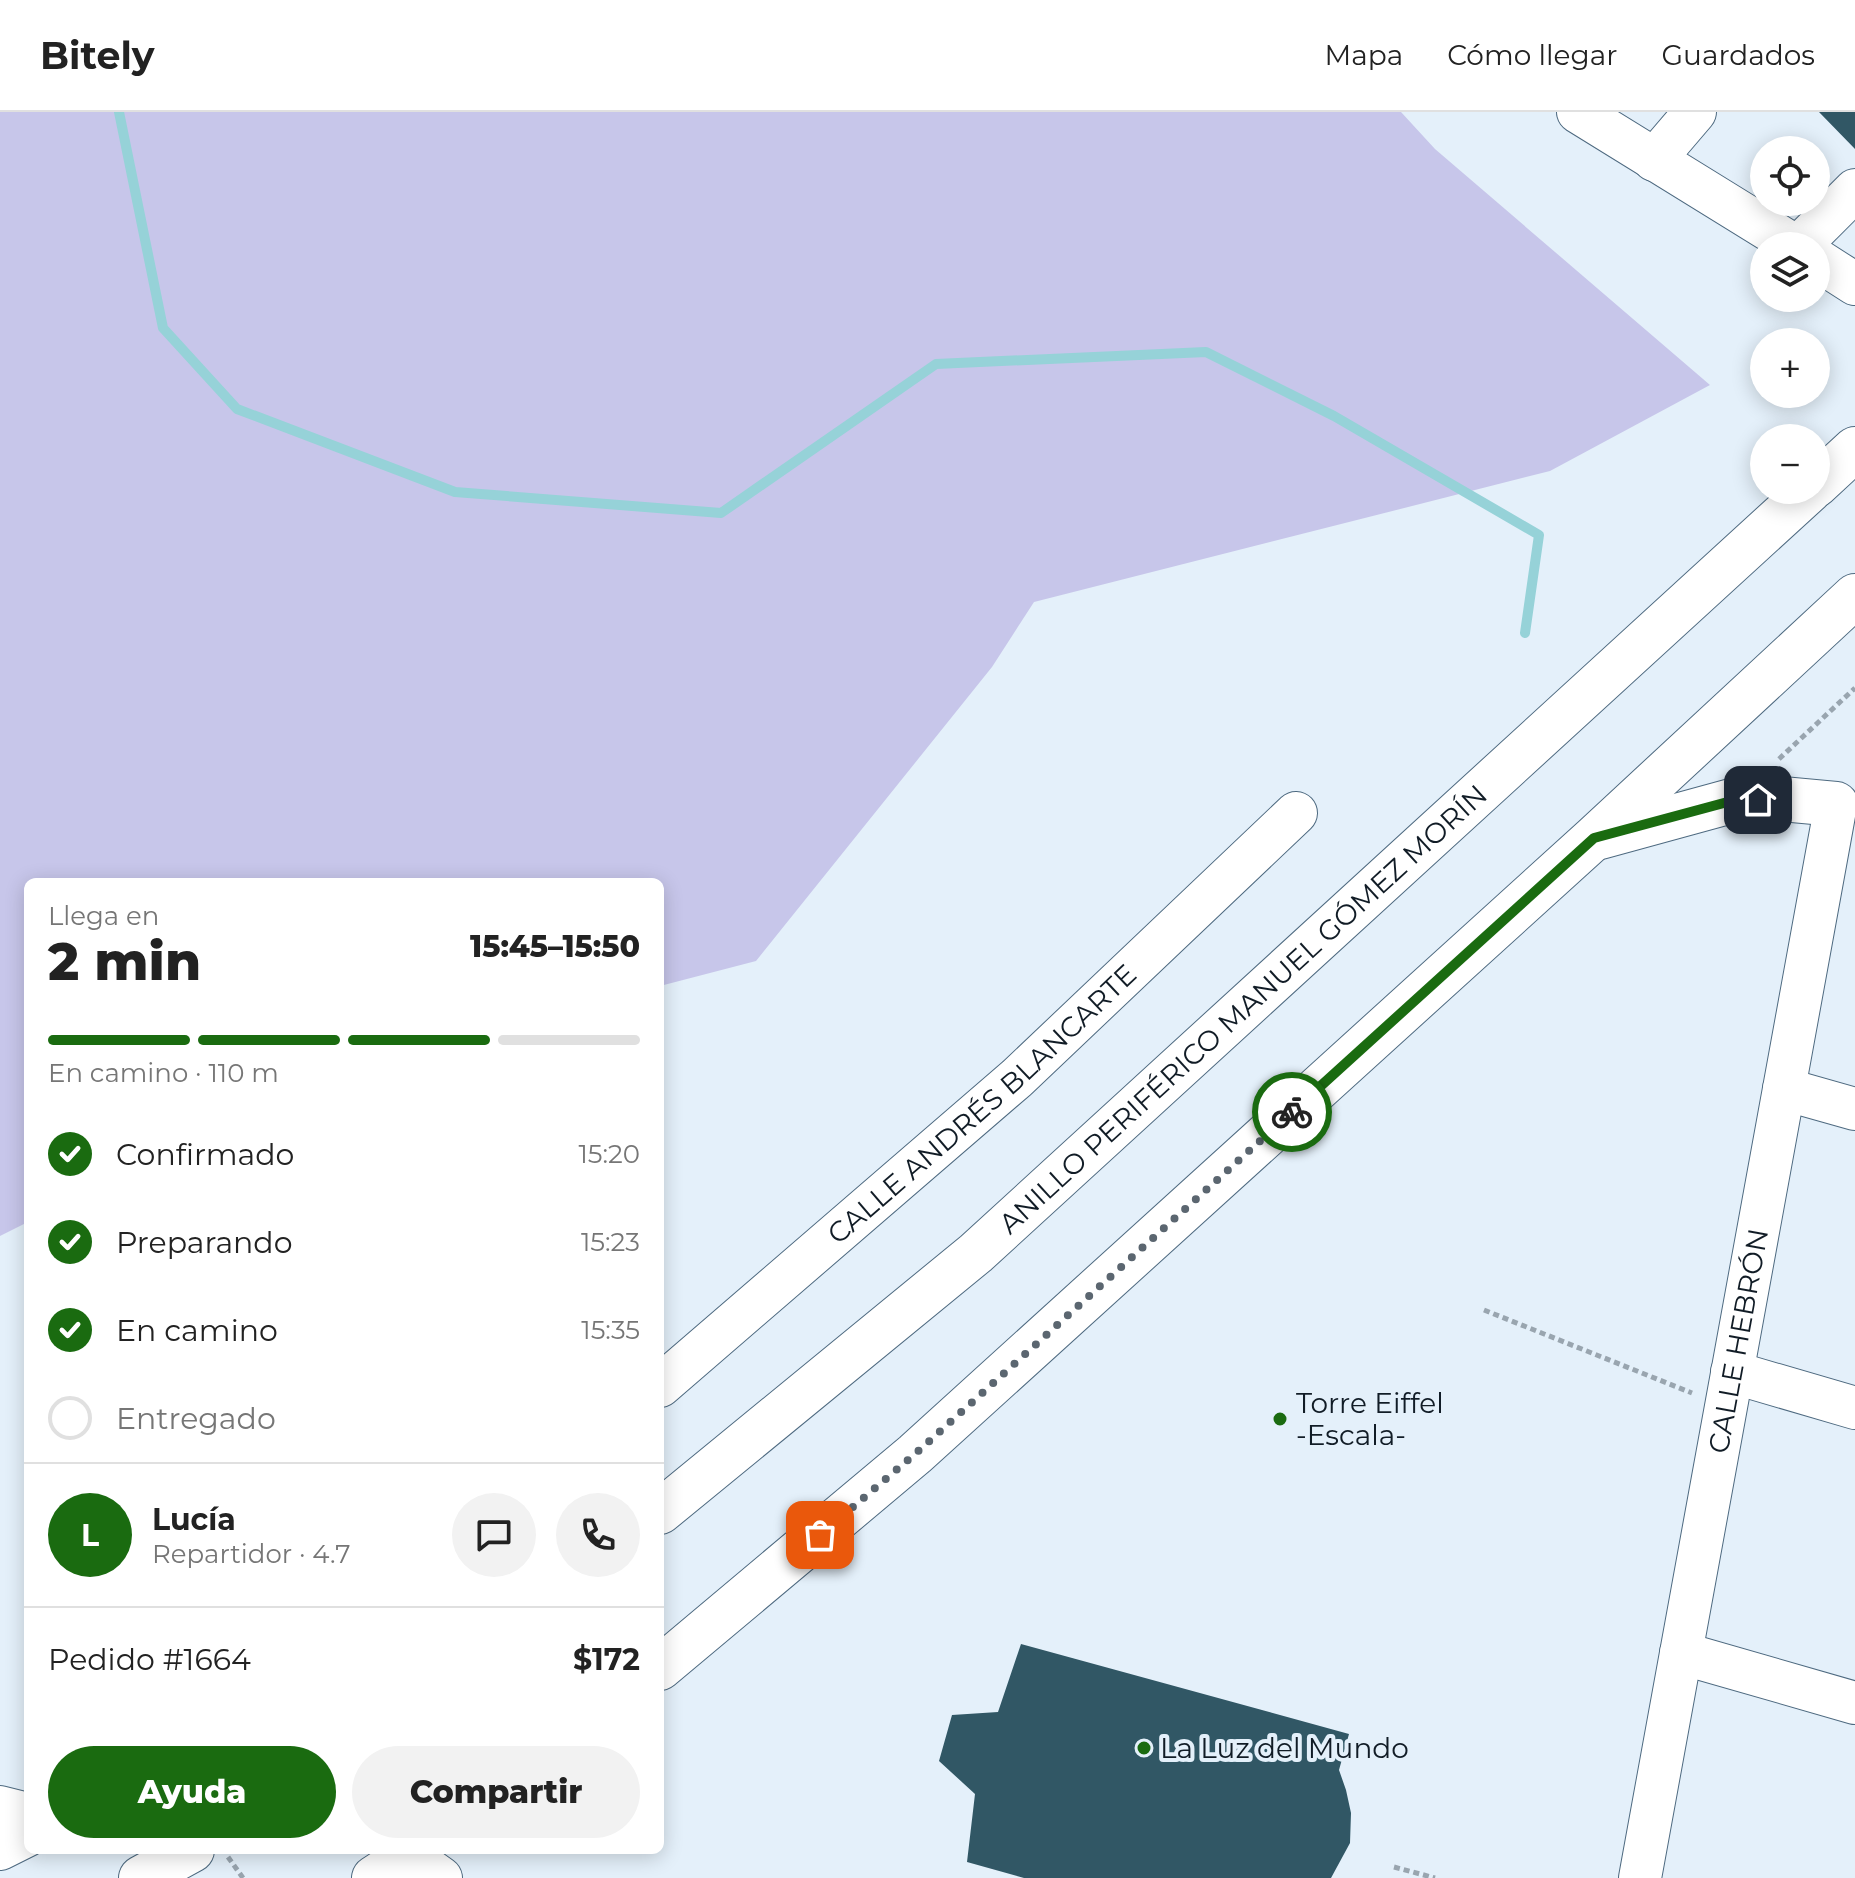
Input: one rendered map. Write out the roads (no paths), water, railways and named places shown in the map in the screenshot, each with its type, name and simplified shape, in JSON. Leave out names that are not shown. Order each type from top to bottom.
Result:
[{"type":"highway","points":[[1830,472],[1855,449]]},
{"type":"highway","name":"ANILLO PERIFÉRICO MANUEL GÓMEZ MORÍN","points":[[664,1509],[976,1253],[1795,504]]},
{"type":"highway","points":[[664,1665],[915,1454],[1594,838],[1855,596]]},
{"type":"highway","points":[[1594,838],[1735,800],[1782,799],[1836,804]]},
{"type":"highway","points":[[141,1878],[185,1854]]},
{"type":"street","points":[[1578,112],[1774,232]]},
{"type":"street","points":[[1654,160],[1695,112]]},
{"type":"street","points":[[1812,232],[1855,190]]},
{"type":"street","points":[[1830,268],[1855,284]]},
{"type":"street","name":"CALLE HEBRÓN","points":[[1640,1878],[1836,804]]},
{"type":"street","name":"CALLE ANDRÉS BLANCARTE","points":[[664,1383],[1017,1078],[1296,813]]},
{"type":"street","points":[[1784,1089],[1855,1109]]},
{"type":"street","points":[[1729,1391],[1855,1408]]},
{"type":"street","points":[[1681,1653],[1855,1703]]},
{"type":"street","points":[[0,1807],[24,1813]]},
{"type":"street","points":[[0,1849],[24,1837]]},
{"type":"waterway","points":[[119,112],[163,328],[237,409],[455,492],[721,513],[936,364],[1206,352],[1334,416],[1539,535],[1525,633]]},
{"type":"place","name":"Torre Eiffel -Escala-","points":[[1280,1419]]},
{"type":"place","name":"La Luz del Mundo","points":[[1144,1748]]}]
